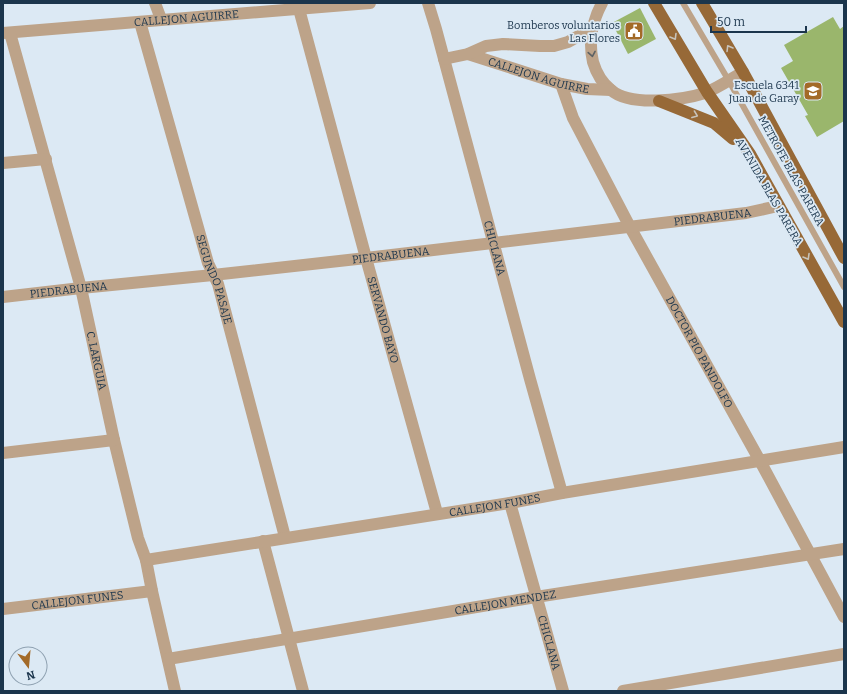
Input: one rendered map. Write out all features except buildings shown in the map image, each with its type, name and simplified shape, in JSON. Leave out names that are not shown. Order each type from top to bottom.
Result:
[{"type":"main road","name":"AVENIDA BLAS PARERA","points":[[654,3],[707,92],[750,154],[844,322]]},
{"type":"main road","points":[[702,3],[743,72],[842,251]]},
{"type":"main road","points":[[659,101],[714,123],[722,128],[750,154]]},
{"type":"street","points":[[155,3],[161,19]]},
{"type":"street","name":"CALLEJON AGUIRRE","points":[[6,33],[161,19],[370,3]]},
{"type":"street","name":"CHICLANA","points":[[428,3],[562,493]]},
{"type":"street","name":"CALLEJON AGUIRRE","points":[[602,3],[591,29],[591,48],[595,66],[600,78],[611,90],[621,96],[633,99],[659,101],[684,99],[707,92],[743,72]]},
{"type":"street","name":"SERVANDO BAYO","points":[[299,9],[437,513]]},
{"type":"street","name":"SEGUNDO PASAJE","points":[[140,22],[208,263],[218,284],[285,537]]},
{"type":"street","name":"CALLEJON AGUIRRE","points":[[444,59],[468,54],[486,46],[502,44],[554,46],[568,42],[591,29]]},
{"type":"street","name":"C. LARGUIA","points":[[6,33],[46,159],[81,288],[114,440],[138,538],[146,560],[175,691]]},
{"type":"street","name":"CALLEJON AGUIRRE","points":[[468,54],[560,84],[587,89],[611,90]]},
{"type":"street","name":"DOCTOR PIO PANDOLFO","points":[[560,84],[573,118],[630,227],[760,461],[844,617]]},
{"type":"street","points":[[3,163],[46,159]]},
{"type":"street","name":"PIEDRABUENA","points":[[3,297],[366,258],[746,213],[778,206]]},
{"type":"street","points":[[3,453],[114,440]]},
{"type":"street","name":"CALLEJON FUNES","points":[[146,560],[510,502],[844,446]]},
{"type":"street","name":"CHICLANA","points":[[510,502],[563,691]]},
{"type":"street","points":[[263,541],[303,691]]},
{"type":"street","name":"CALLEJON MENDEZ","points":[[168,659],[536,597],[844,550]]},
{"type":"street","name":"CALLEJON FUNES","points":[[3,609],[152,591]]},
{"type":"street","points":[[624,691],[844,654]]},
{"type":"lane","name":"METROFE BLAS PARERA","points":[[683,3],[729,81],[844,287]]},
{"type":"place","name":"Bomberos voluntarios Las Flores","points":[[634,31]]},
{"type":"place","name":"Escuela 6341 Juan de Garay","points":[[813,91]]}]
